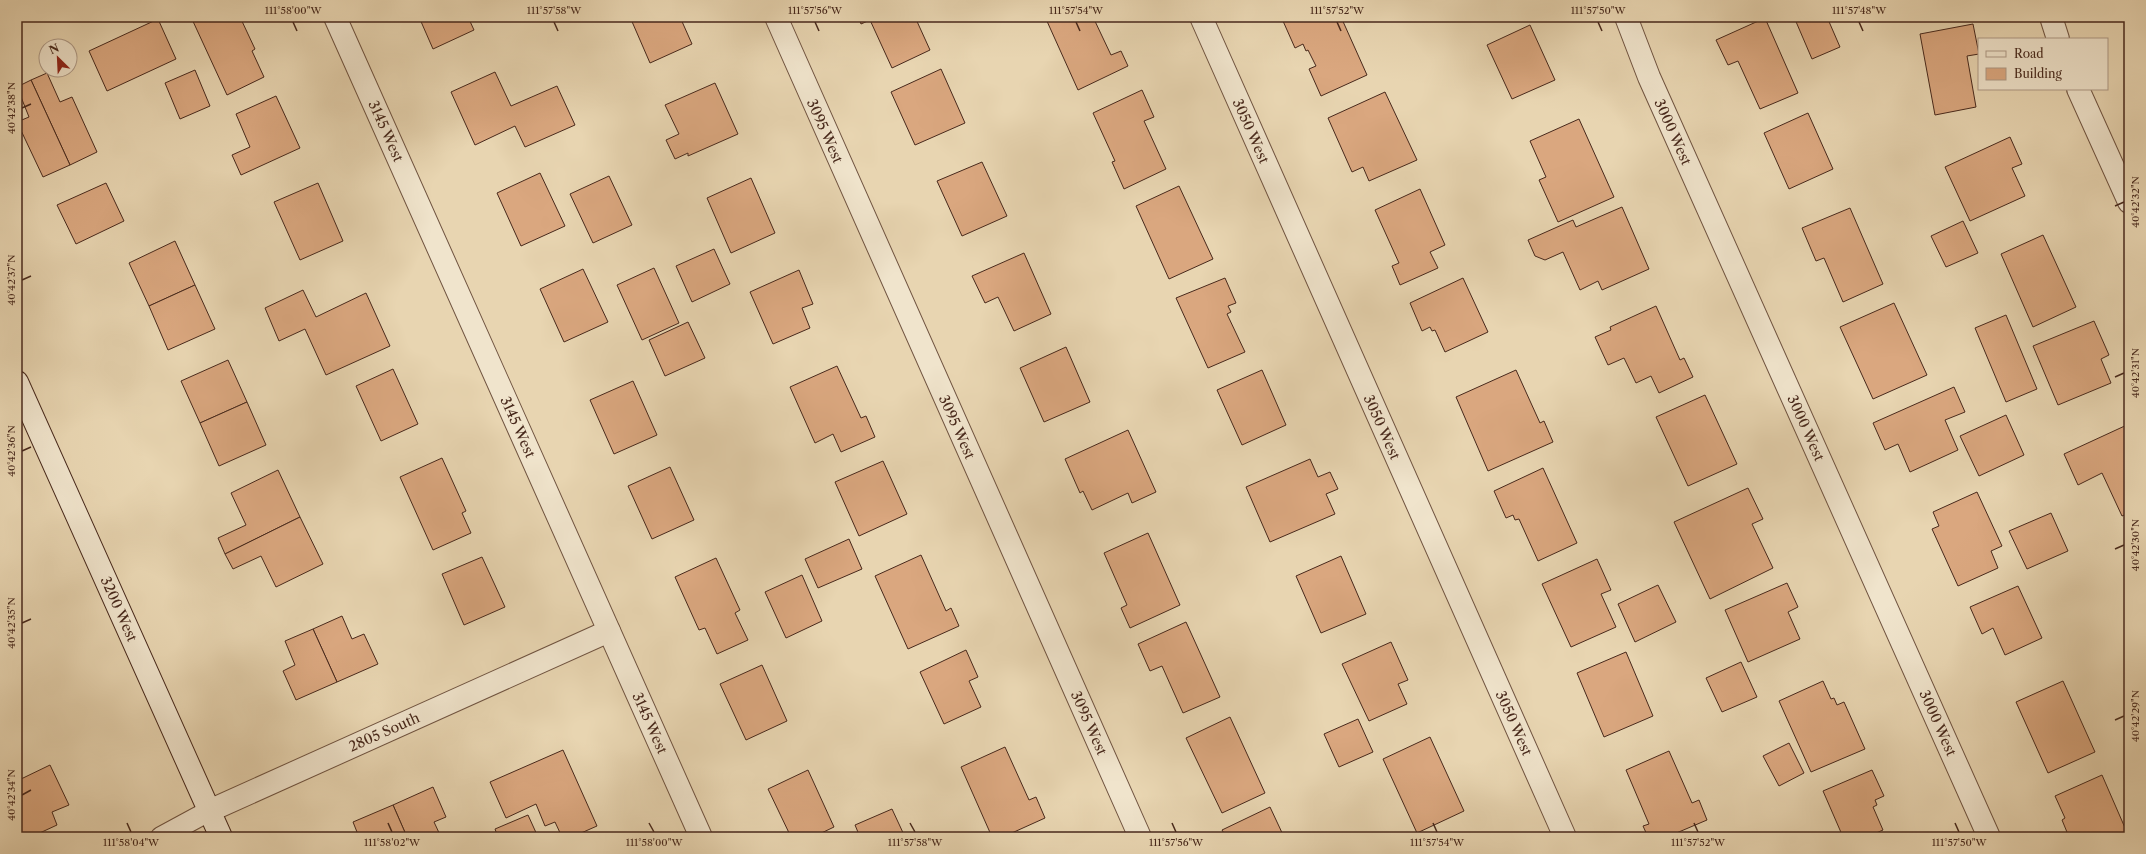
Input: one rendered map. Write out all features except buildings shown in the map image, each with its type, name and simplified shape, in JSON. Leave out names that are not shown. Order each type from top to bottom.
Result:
[{"type":"street","name":"3145 West","points":[[335,17],[701,837]]},
{"type":"street","name":"3095 West","points":[[776,17],[1140,837]]},
{"type":"street","name":"3050 West","points":[[1200,17],[1565,837]]},
{"type":"street","name":"3000 West","points":[[1626,17],[1649,77],[1989,837]]},
{"type":"street","points":[[2051,17],[2058,38]]},
{"type":"street","points":[[2078,90],[2129,202]]},
{"type":"street","name":"3200 West","points":[[17,382],[221,837]]},
{"type":"street","name":"2805 South","points":[[209,810],[609,631]]},
{"type":"lane","name":"2805 South","points":[[161,837],[209,810]]}]
